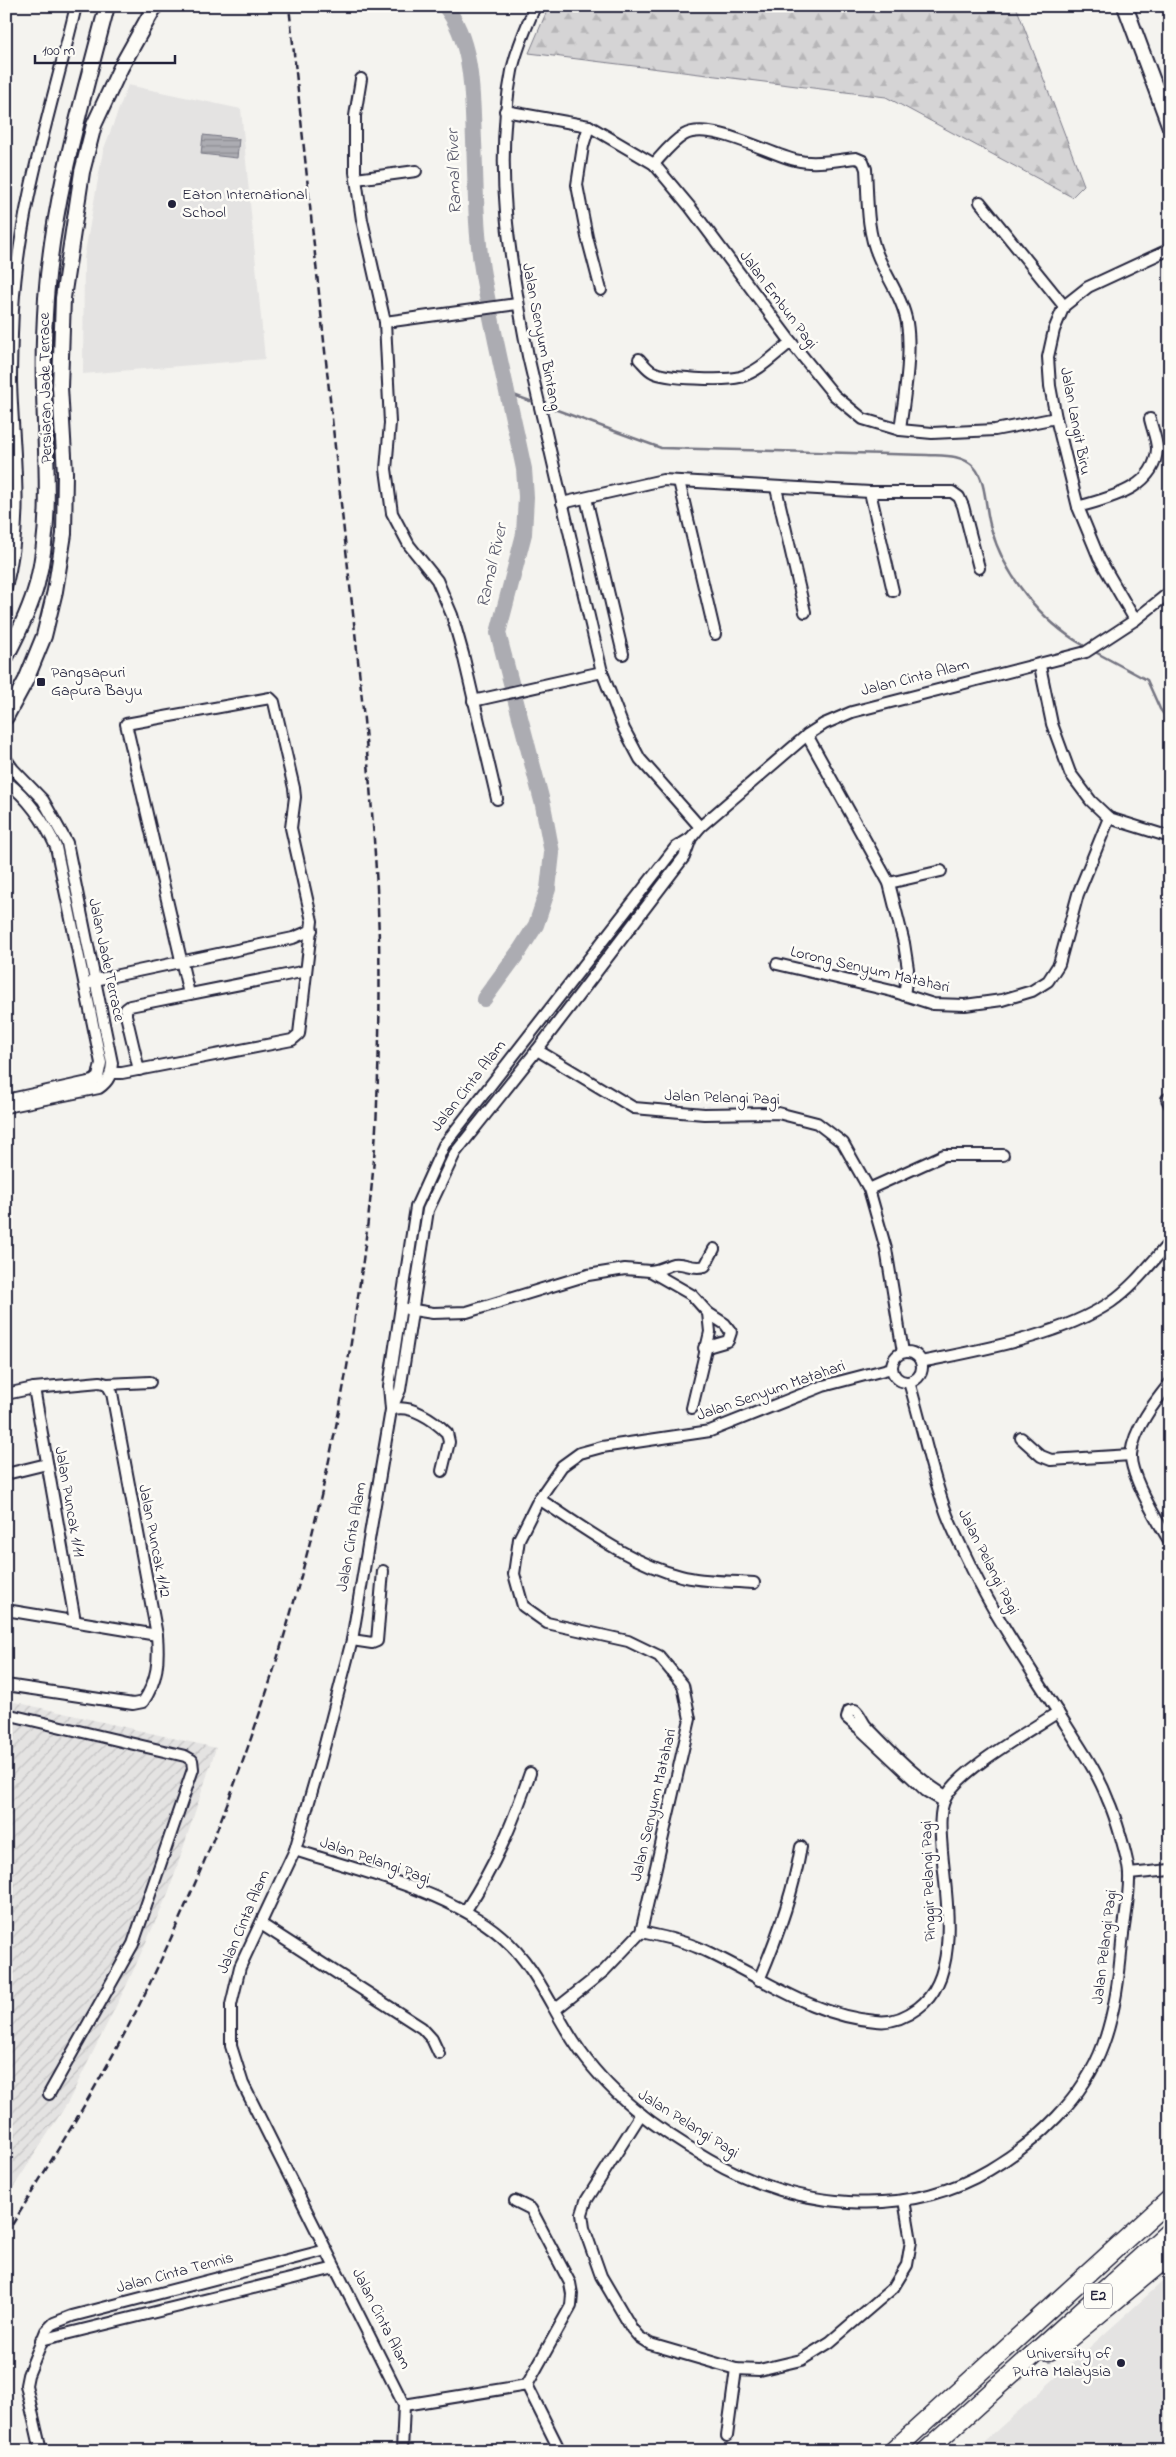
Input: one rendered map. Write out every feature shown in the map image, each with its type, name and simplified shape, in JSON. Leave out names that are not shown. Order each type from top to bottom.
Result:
[{"type":"highway","name":"E2","points":[[893,2451],[1170,2199]]},
{"type":"highway","name":"E2","points":[[926,2451],[1170,2231]]},
{"type":"highway","points":[[1026,2362],[1060,2346],[1170,2255]]},
{"type":"street","points":[[6,588],[14,550],[18,506],[9,365],[22,230],[42,137],[76,6]]},
{"type":"street","name":"Persiaran Jade Terrace","points":[[6,657],[20,630],[36,585],[46,534],[48,475],[44,387],[46,297],[64,169],[107,6]]},
{"type":"street","name":"Persiaran Jade Terrace","points":[[6,716],[26,680],[44,636],[56,591],[64,534],[65,473],[60,387],[63,298],[82,172],[94,125],[121,67],[155,6]]},
{"type":"street","name":"Jalan Senyum Bintang","points":[[535,6],[512,69],[505,111],[502,184],[509,255],[517,304],[540,412],[602,672],[624,729],[640,759],[700,827]]},
{"type":"street","points":[[1126,6],[1170,127]]},
{"type":"street","points":[[361,78],[355,116],[356,179],[368,253],[385,322],[390,423],[386,469],[392,514],[409,545],[437,580],[452,615],[476,701],[497,799]]},
{"type":"street","name":"Jalan Embun Pagi","points":[[505,111],[589,126],[654,164],[690,207],[790,342],[834,395],[863,419],[900,430],[932,433],[995,430],[1056,418]]},
{"type":"street","points":[[589,126],[583,146],[577,185],[587,237],[601,290]]},
{"type":"street","points":[[654,164],[666,150],[686,134],[706,132],[740,139],[772,154],[797,161],[856,158],[863,161],[866,169],[869,220],[877,254],[900,300],[907,322],[908,345],[900,430]]},
{"type":"street","points":[[356,179],[416,171]]},
{"type":"street","points":[[980,202],[1064,306]]},
{"type":"street","name":"Jalan Langit Biru","points":[[1135,620],[1099,558],[1078,507],[1056,418],[1050,386],[1048,356],[1054,330],[1064,306],[1088,287],[1170,249]]},
{"type":"street","points":[[385,322],[517,304]]},
{"type":"street","points":[[639,359],[652,372],[668,376],[719,379],[740,377],[757,369],[790,342]]},
{"type":"street","points":[[1078,507],[1127,491],[1149,473],[1157,449],[1150,419]]},
{"type":"street","points":[[562,503],[663,480],[870,492],[952,492],[960,497],[980,568]]},
{"type":"street","points":[[679,482],[715,634]]},
{"type":"street","points":[[776,488],[805,612]]},
{"type":"street","points":[[870,492],[893,591]]},
{"type":"street","points":[[586,498],[624,654]]},
{"type":"street","name":"Jalan Cinta Alam","points":[[391,1410],[400,1390],[427,1217],[438,1188],[461,1143],[537,1050],[684,857],[692,838],[700,827],[806,735],[824,724],[852,712],[1040,666],[1086,652],[1135,620],[1170,592]]},
{"type":"street","points":[[1040,666],[1052,724],[1070,773],[1091,801],[1109,818],[1170,837]]},
{"type":"street","points":[[476,701],[602,672]]},
{"type":"street","points":[[6,1107],[99,1088],[108,1082],[112,1073],[139,1070],[297,1038],[312,930],[311,914],[291,828],[296,797],[274,702],[270,698],[265,697],[126,724],[189,994]]},
{"type":"street","points":[[806,735],[888,883],[904,943],[908,969],[904,995]]},
{"type":"street","name":"Jalan Jade Terrace","points":[[6,759],[12,769],[43,800],[67,843],[112,1063],[112,1073]]},
{"type":"street","name":"Jalan Jade Terrace","points":[[6,781],[34,807],[48,829],[56,847],[101,1063],[98,1077],[93,1081],[6,1100]]},
{"type":"street","name":"Lorong Senyum Matahari","points":[[777,964],[904,995],[933,1004],[965,1005],[1002,1000],[1032,991],[1048,981],[1059,964],[1078,894],[1109,818]]},
{"type":"street","name":"Jalan Cinta Alam","points":[[402,2451],[404,2406],[243,2084],[231,2046],[231,2005],[240,1967],[295,1850],[352,1640],[391,1410],[389,1386],[416,1207],[444,1145],[675,848],[692,838]]},
{"type":"street","points":[[888,883],[941,871]]},
{"type":"street","points":[[86,994],[95,980],[294,938],[312,930]]},
{"type":"street","points":[[81,967],[95,980]]},
{"type":"street","points":[[139,1070],[126,1009],[137,1004],[306,971]]},
{"type":"street","name":"Jalan Pelangi Pagi","points":[[537,1050],[634,1108],[704,1114],[778,1114],[817,1123],[843,1143],[869,1189],[886,1249],[903,1352]]},
{"type":"street","points":[[869,1189],[944,1155],[1003,1155]]},
{"type":"street","points":[[921,1362],[983,1349],[1060,1327],[1085,1316],[1111,1302],[1129,1286],[1170,1242]]},
{"type":"street","points":[[400,1308],[433,1313],[467,1312],[588,1275],[625,1269],[650,1271],[664,1269],[671,1264],[680,1264],[695,1269],[705,1266],[714,1249]]},
{"type":"street","points":[[650,1271],[692,1295],[708,1313],[725,1324],[731,1332],[728,1341],[704,1348]]},
{"type":"street","points":[[692,1408],[704,1348],[710,1332],[708,1313]]},
{"type":"street","points":[[903,1352],[916,1355],[921,1362],[921,1372],[910,1382],[900,1380],[892,1368],[896,1357],[903,1352]]},
{"type":"street","name":"Jalan Senyum Matahari","points":[[641,1932],[690,1719],[683,1685],[658,1656],[628,1641],[547,1623],[523,1606],[514,1574],[520,1539],[539,1499],[562,1466],[580,1453],[602,1447],[710,1431],[823,1386],[892,1368]]},
{"type":"street","points":[[6,1394],[34,1388],[100,1382],[107,1384],[150,1382]]},
{"type":"street","name":"Jalan Pelangi Pagi","points":[[295,1850],[446,1901],[466,1910],[503,1937],[532,1968],[574,2042],[601,2077],[625,2103],[711,2160],[757,2182],[805,2197],[851,2203],[904,2200],[941,2192],[978,2177],[1014,2155],[1049,2125],[1080,2088],[1103,2047],[1118,1990],[1129,1874],[1108,1798],[1094,1771],[1004,1627],[974,1573],[947,1515],[910,1382]]},
{"type":"street","points":[[1170,1382],[1140,1427],[1131,1455],[1141,1489],[1170,1542]]},
{"type":"street","name":"Jalan Puncak 1/12","points":[[6,1685],[133,1704],[143,1702],[150,1692],[159,1660],[157,1635],[112,1393],[107,1384]]},
{"type":"street","name":"Jalan Puncak 1/11","points":[[34,1388],[76,1621]]},
{"type":"street","points":[[391,1410],[399,1408],[410,1410],[447,1433],[449,1442],[442,1471]]},
{"type":"street","points":[[1021,1438],[1041,1456],[1051,1460],[1131,1455]]},
{"type":"street","points":[[6,1474],[47,1464]]},
{"type":"street","points":[[539,1499],[607,1543],[645,1563],[681,1576],[754,1583]]},
{"type":"street","points":[[352,1640],[372,1643],[377,1641],[383,1571]]},
{"type":"street","points":[[6,1610],[157,1635]]},
{"type":"street","points":[[855,1710],[863,1723],[899,1759],[944,1799],[926,1791],[859,1728],[849,1722],[847,1718],[849,1711],[855,1710]]},
{"type":"street","points":[[944,1799],[971,1770],[1058,1712]]},
{"type":"street","points":[[6,1714],[186,1756],[192,1760],[193,1769],[133,1944],[50,2094]]},
{"type":"street","points":[[466,1910],[488,1876],[510,1830],[530,1773]]},
{"type":"street","name":"Pinggir Pelangi Pagi","points":[[641,1932],[698,1948],[804,2003],[845,2016],[878,2022],[906,2017],[928,2001],[942,1975],[948,1943],[941,1838],[944,1799]]},
{"type":"street","points":[[759,1980],[779,1933],[794,1883],[801,1847]]},
{"type":"street","points":[[1129,1874],[1170,1870]]},
{"type":"street","points":[[261,1924],[422,2028],[432,2039],[440,2054]]},
{"type":"street","points":[[556,2010],[604,1971],[641,1932]]},
{"type":"street","points":[[641,2114],[586,2201],[582,2214],[584,2228],[601,2276],[632,2329],[639,2337],[650,2344],[736,2368],[759,2370],[801,2360],[830,2342],[893,2288],[908,2265],[911,2241],[904,2200]]},
{"type":"street","points":[[515,2201],[532,2209],[570,2283],[572,2294],[571,2306],[527,2385]]},
{"type":"street","name":"Jalan Cinta Tennis","points":[[41,2451],[26,2385],[41,2340],[54,2323],[72,2316],[326,2250]]},
{"type":"street","name":"Jalan Cinta Tennis","points":[[41,2340],[336,2268]]},
{"type":"street","points":[[72,2316],[76,2332]]},
{"type":"street","points":[[727,2436],[736,2368]]},
{"type":"street","points":[[404,2406],[527,2385]]},
{"type":"street","points":[[527,2385],[560,2451]]},
{"type":"shaded area","name":"Eaton International School","points":[[128,85],[241,109],[265,359],[83,374],[84,258],[103,151]]},
{"type":"shaded area","points":[[203,135],[239,139],[237,158],[201,154]]},
{"type":"shaded area","points":[[6,1700],[216,1748],[169,1891],[129,1980],[68,2102],[6,2199]]},
{"type":"shaded area","name":"University of Putra Malaysia","points":[[1170,2275],[1170,2451],[974,2451]]},
{"type":"green space","points":[[549,6],[1016,6],[1084,185],[1072,197],[886,97],[529,53]]},
{"type":"waterway","name":"Ramal River","points":[[445,6],[461,36],[470,70],[476,205],[482,269],[524,469],[526,497],[524,534],[498,633],[543,805],[552,853],[548,889],[536,925],[484,999]]},
{"type":"waterway","points":[[508,393],[530,401]]},
{"type":"waterway","points":[[546,406],[661,448],[927,455],[952,456],[964,460],[974,467],[978,473],[984,488],[989,521],[997,546],[1015,579],[1039,610],[1068,635],[1083,645]]},
{"type":"waterway","points":[[1097,653],[1147,680],[1160,709],[1170,723]]},
{"type":"railway","points":[[6,2235],[99,2080],[134,2016],[187,1903],[251,1738],[303,1570],[324,1484],[342,1397],[367,1233],[376,1129],[379,1045],[378,900],[370,782],[289,6]]},
{"type":"place","name":"Eaton International School","points":[[172,204]]},
{"type":"place","name":"Pangsapuri Gapura Bayu","points":[[41,682]]},
{"type":"place","name":"University of Putra Malaysia","points":[[1121,2363]]}]
